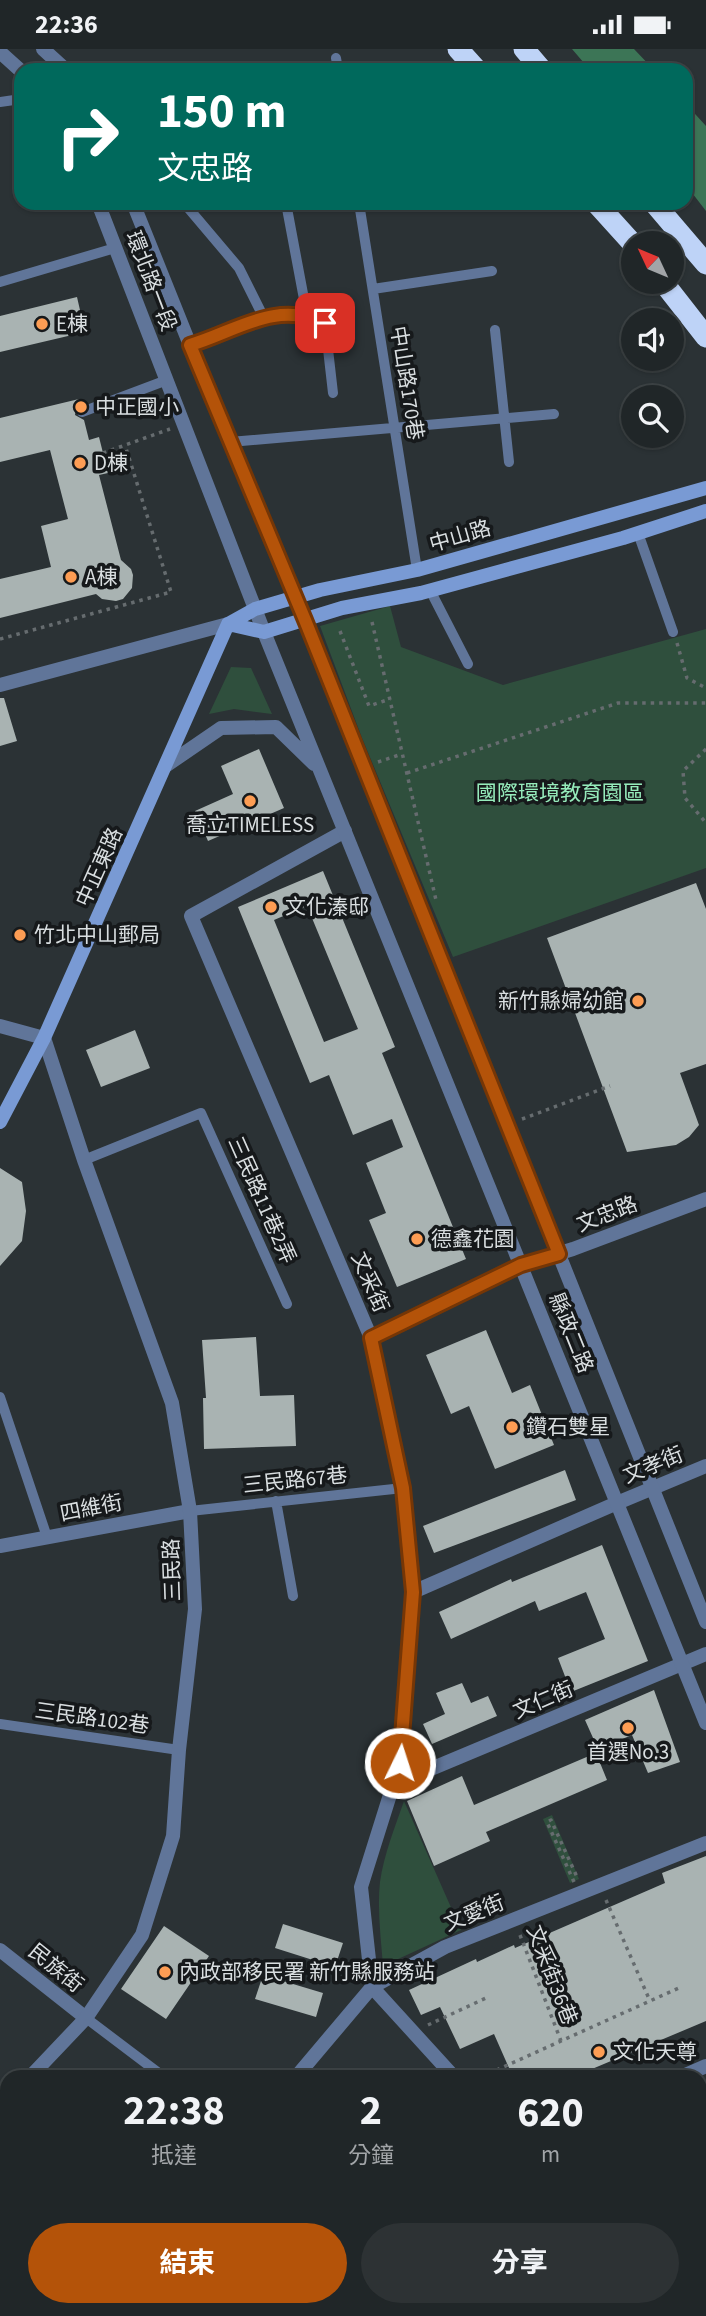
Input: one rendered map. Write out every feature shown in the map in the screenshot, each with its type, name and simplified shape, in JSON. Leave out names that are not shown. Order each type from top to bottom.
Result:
[{"type":"highway","points":[[458,49],[471,63]]},
{"type":"highway","points":[[524,49],[536,63]]},
{"type":"highway","points":[[602,210],[621,231]]},
{"type":"highway","points":[[660,210],[706,264]]},
{"type":"highway","points":[[672,294],[706,337]]},
{"type":"main road","name":"中山路","points":[[228,624],[255,609],[320,590],[417,570],[706,488]]},
{"type":"main road","name":"中山路","points":[[228,624],[264,632],[342,608],[430,590],[638,533],[706,511]]},
{"type":"main road","name":"中正東路","points":[[0,1122],[44,1038],[228,624]]},
{"type":"street","points":[[43,49],[58,63]]},
{"type":"street","points":[[0,52],[14,65]]},
{"type":"street","name":"環北路一段","points":[[101,210],[255,609]]},
{"type":"street","name":"環北路一段","points":[[136,210],[296,599]]},
{"type":"street","name":"縣政二路","points":[[296,599],[706,1622]]},
{"type":"street","name":"縣政二路","points":[[255,609],[706,1723]]},
{"type":"street","name":"中山路","points":[[0,685],[228,624]]},
{"type":"street","points":[[167,765],[222,728],[276,726],[320,770]]},
{"type":"street","name":"文采街","points":[[345,831],[191,916],[371,1338],[403,1488],[413,1592],[400,1763],[361,1887],[372,1987]]},
{"type":"street","points":[[0,1026],[44,1038]]},
{"type":"street","name":"三民路","points":[[37,2070],[86,2018],[142,1935],[173,1836],[179,1749],[195,1609],[190,1511],[172,1403],[84,1160],[44,1038]]},
{"type":"street","name":"文忠路","points":[[371,1338],[521,1265],[559,1254],[706,1199]]},
{"type":"street","name":"文孝街","points":[[413,1592],[706,1466]]},
{"type":"street","name":"四維街","points":[[0,1546],[190,1511]]},
{"type":"street","name":"文仁街","points":[[395,1784],[706,1654]]},
{"type":"street","name":"文愛街","points":[[302,2070],[372,1987],[445,1947],[706,1843]]},
{"type":"street","name":"民族街","points":[[0,1950],[86,2018]]},
{"type":"street","points":[[372,1987],[448,2070]]},
{"type":"lane","points":[[336,58],[337,63]]},
{"type":"lane","points":[[190,210],[239,268],[263,316]]},
{"type":"lane","points":[[287,210],[307,315]]},
{"type":"lane","name":"中山路170巷","points":[[360,210],[417,570]]},
{"type":"lane","points":[[0,282],[116,248]]},
{"type":"lane","points":[[373,289],[492,271]]},
{"type":"lane","points":[[190,345],[263,316],[307,315],[325,323],[333,393]]},
{"type":"lane","points":[[495,331],[509,462]]},
{"type":"lane","points":[[82,412],[167,380]]},
{"type":"lane","points":[[230,442],[554,414]]},
{"type":"lane","points":[[638,533],[673,632]]},
{"type":"lane","points":[[430,590],[468,664]]},
{"type":"lane","name":"三民路11巷2弄","points":[[84,1160],[201,1113],[287,1304]]},
{"type":"lane","points":[[0,1397],[4,1421],[47,1537]]},
{"type":"lane","name":"三民路67巷","points":[[190,1511],[403,1488]]},
{"type":"lane","points":[[276,1501],[293,1596]]},
{"type":"lane","name":"三民路102巷","points":[[0,1724],[179,1749]]},
{"type":"lane","points":[[86,2018],[155,2070]]},
{"type":"path","points":[[103,453],[184,423]]},
{"type":"path","points":[[0,639],[171,592],[125,445]]},
{"type":"path","points":[[372,622],[436,901]]},
{"type":"path","points":[[340,631],[369,706],[390,699]]},
{"type":"path","points":[[673,632],[687,678],[706,688]]},
{"type":"path","points":[[407,773],[618,703],[706,703]]},
{"type":"path","points":[[706,749],[682,771],[685,798],[706,823]]},
{"type":"path","points":[[372,764],[402,754]]},
{"type":"path","points":[[508,1125],[610,1086]]},
{"type":"path","points":[[551,1820],[581,1893],[547,1822],[551,1820]]},
{"type":"path","points":[[600,1885],[649,2001]]},
{"type":"path","name":"文采街36巷","points":[[514,1920],[561,2041]]},
{"type":"path","name":"文采街36巷","points":[[497,2070],[681,1987]]},
{"type":"path","points":[[413,2032],[486,1998]]},
{"type":"green space","points":[[572,49],[634,49],[647,63],[584,63]]},
{"type":"green space","points":[[693,112],[706,126],[706,211],[693,194]]},
{"type":"green space","name":"國際環境教育園區","points":[[390,606],[401,647],[503,685],[706,629],[706,868],[453,957],[362,738],[320,626]]},
{"type":"green space","points":[[231,667],[251,668],[272,714],[234,709],[209,714]]},
{"type":"green space","points":[[404,1801],[461,1930],[383,1966],[379,1913],[380,1882]]},
{"type":"green space","points":[[552,1815],[579,1879],[570,1883],[543,1819]]},
{"type":"building","name":"E棟","points":[[77,297],[85,332],[0,352],[0,316]]},
{"type":"building","points":[[79,399],[80,404],[75,415],[84,420],[89,440],[99,437],[108,473],[99,475],[121,560],[131,569],[133,575],[132,588],[123,599],[116,601],[102,599],[96,594],[0,618],[0,579],[51,567],[41,526],[68,519],[50,450],[0,462],[0,418]]},
{"type":"building","points":[[0,698],[4,698],[17,741],[0,746]]},
{"type":"building","name":"喬立TIMELESS","points":[[259,749],[284,808],[208,841],[195,811],[233,794],[221,766]]},
{"type":"building","points":[[323,871],[395,1047],[382,1053],[466,1259],[397,1287],[369,1220],[386,1213],[366,1163],[403,1147],[392,1119],[353,1135],[329,1075],[310,1083],[238,907]],"holes":[[[307,906],[358,1029],[324,1042],[274,920]]]},
{"type":"building","name":"新竹縣婦幼館","points":[[696,883],[706,909],[706,1064],[680,1073],[699,1125],[689,1137],[676,1145],[627,1152],[547,938]]},
{"type":"building","points":[[135,1030],[150,1068],[101,1087],[86,1050]]},
{"type":"building","points":[[0,1168],[22,1182],[26,1211],[22,1241],[0,1266]]},
{"type":"building","points":[[486,1330],[512,1393],[530,1385],[554,1445],[495,1469],[469,1406],[451,1414],[426,1355]]},
{"type":"building","points":[[256,1337],[260,1396],[294,1395],[296,1446],[204,1449],[203,1398],[206,1398],[202,1340]]},
{"type":"building","points":[[565,1470],[576,1500],[434,1553],[423,1526]]},
{"type":"building","points":[[602,1545],[648,1661],[571,1692],[558,1658],[605,1639],[586,1592],[539,1611],[535,1601],[451,1639],[439,1612],[511,1579],[512,1582]]},
{"type":"building","points":[[462,1683],[471,1703],[488,1696],[497,1716],[432,1744],[423,1724],[445,1714],[436,1693]]},
{"type":"building","name":"首選No.3","points":[[654,1690],[680,1762],[648,1773],[632,1735],[598,1749],[585,1720]]},
{"type":"building","points":[[596,1753],[607,1780],[486,1832],[490,1841],[434,1866],[407,1801],[462,1776],[474,1805]]},
{"type":"building","points":[[706,1856],[706,2021],[590,2070],[510,2070],[494,2034],[460,2049],[440,2007],[421,2015],[409,1990],[476,1959],[477,1962],[514,1945],[515,1948],[665,1883],[662,1873]]},
{"type":"building","points":[[283,1924],[343,1943],[335,1967],[275,1948]]},
{"type":"building","name":"內政部移民署 新竹縣服務站","points":[[164,1926],[209,1956],[166,2019],[121,1989]]},
{"type":"building","points":[[263,1975],[323,1993],[316,2017],[255,1999]]},
{"type":"place","name":"E棟","points":[[42,324]]},
{"type":"place","name":"中正國小","points":[[81,407]]},
{"type":"place","name":"D棟","points":[[80,463]]},
{"type":"place","name":"A棟","points":[[71,577]]},
{"type":"place","name":"喬立TIMELESS","points":[[250,801]]},
{"type":"place","name":"文化溱邸","points":[[271,907]]},
{"type":"place","name":"竹北中山郵局","points":[[20,935]]},
{"type":"place","name":"新竹縣婦幼館","points":[[638,1001]]},
{"type":"place","name":"德鑫花園","points":[[417,1239]]},
{"type":"place","name":"鑽石雙星","points":[[512,1427]]},
{"type":"place","name":"首選No.3","points":[[628,1728]]},
{"type":"place","name":"內政部移民署 新竹縣服務站","points":[[165,1972]]},
{"type":"place","name":"文化天尊","points":[[599,2052]]},
{"type":"route","points":[[325,323],[307,315],[263,316],[190,345],[305,620],[559,1254],[521,1265],[371,1338],[403,1488],[413,1592],[400,1763]]}]
